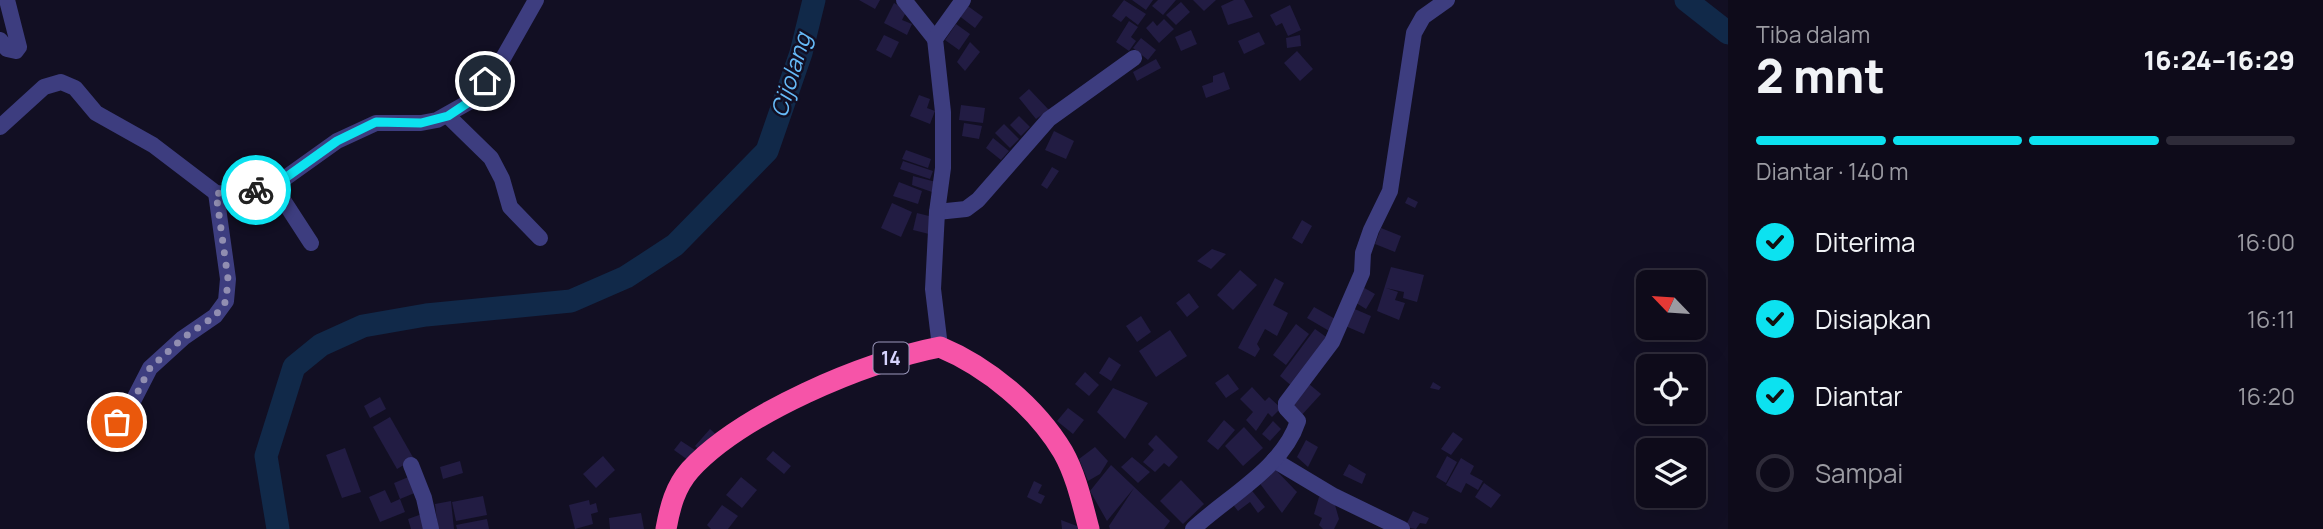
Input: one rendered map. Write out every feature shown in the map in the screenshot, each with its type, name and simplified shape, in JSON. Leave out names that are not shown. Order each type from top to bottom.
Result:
[{"type":"highway","name":"14","points":[[666,529],[670,505],[678,486],[691,470],[728,439],[808,392],[878,362],[940,347],[982,369],[1016,397],[1063,452],[1077,485],[1089,529]]},
{"type":"street","points":[[0,40],[10,51],[19,47],[7,0]]},
{"type":"street","points":[[0,127],[44,87],[61,82],[75,88],[96,113],[153,145],[216,193],[229,194],[274,186],[337,141],[376,122],[421,123],[448,116],[469,102],[502,60],[536,0]]},
{"type":"street","points":[[904,0],[935,40],[943,111],[943,168],[937,212],[933,289],[940,347]]},
{"type":"street","points":[[935,40],[963,0]]},
{"type":"street","points":[[1193,529],[1274,460],[1294,432],[1297,421],[1286,408],[1286,403],[1332,342],[1362,273],[1363,253],[1371,230],[1390,191],[1415,33],[1423,17],[1447,0]]},
{"type":"street","points":[[937,212],[966,209],[978,201],[1049,120],[1134,58]]},
{"type":"street","points":[[448,116],[491,158],[502,179],[510,207],[540,238]]},
{"type":"street","points":[[274,186],[311,243]]},
{"type":"street","points":[[117,422],[131,405],[150,368],[183,338],[215,316],[226,301],[228,279],[216,193]]},
{"type":"street","points":[[1274,460],[1334,496],[1402,529]]},
{"type":"street","points":[[411,465],[424,498],[430,529]]},
{"type":"building","points":[[859,0],[880,0],[875,9]]},
{"type":"building","points":[[1124,0],[1146,14],[1138,25],[1126,16],[1121,22],[1112,16]]},
{"type":"building","points":[[1132,0],[1153,0],[1146,10]]},
{"type":"building","points":[[1158,0],[1176,0],[1163,15],[1152,6]]},
{"type":"building","points":[[1193,0],[1216,0],[1204,11]]},
{"type":"building","points":[[1234,0],[1244,0],[1253,17],[1228,25],[1221,6]]},
{"type":"building","points":[[1181,2],[1190,12],[1176,25],[1166,15]]},
{"type":"building","points":[[894,3],[907,10],[902,20],[912,24],[907,35],[884,23]]},
{"type":"building","points":[[965,4],[983,17],[975,28],[958,15]]},
{"type":"building","points":[[1290,5],[1301,30],[1288,36],[1282,23],[1276,26],[1270,15]]},
{"type":"building","points":[[1164,19],[1174,29],[1159,43],[1146,28],[1153,21],[1157,26]]},
{"type":"building","points":[[1129,21],[1138,27],[1131,37],[1136,41],[1129,51],[1116,42]]},
{"type":"building","points":[[956,24],[970,34],[959,50],[945,40]]},
{"type":"building","points":[[1191,30],[1197,44],[1181,51],[1175,37]]},
{"type":"building","points":[[1259,32],[1265,44],[1244,54],[1238,41]]},
{"type":"building","points":[[884,35],[899,42],[891,58],[876,50]]},
{"type":"building","points":[[1300,35],[1301,46],[1287,48],[1286,38]]},
{"type":"building","points":[[1141,38],[1156,50],[1148,60],[1133,48]]},
{"type":"building","points":[[970,42],[980,52],[965,71],[957,62]]},
{"type":"building","points":[[1297,51],[1313,69],[1300,81],[1284,63]]},
{"type":"building","points":[[1156,59],[1161,68],[1137,81],[1133,72]]},
{"type":"building","points":[[1224,72],[1230,89],[1206,98],[1202,86],[1213,82],[1213,76]]},
{"type":"building","points":[[1029,89],[1049,110],[1036,119],[1019,98]]},
{"type":"building","points":[[919,95],[930,99],[927,108],[935,111],[930,124],[910,116]]},
{"type":"building","points":[[961,105],[985,108],[983,123],[959,120]]},
{"type":"building","points":[[1019,116],[1030,127],[1021,136],[1010,125]]},
{"type":"building","points":[[964,123],[982,126],[979,139],[962,136]]},
{"type":"building","points":[[1004,124],[1019,139],[1010,148],[995,133]]},
{"type":"building","points":[[1054,131],[1074,141],[1066,159],[1045,150]]},
{"type":"building","points":[[993,138],[1009,151],[1001,160],[986,148]]},
{"type":"building","points":[[906,150],[931,159],[928,168],[902,159]]},
{"type":"building","points":[[903,161],[933,171],[930,179],[900,169]]},
{"type":"building","points":[[1052,167],[1059,171],[1047,189],[1041,185]]},
{"type":"building","points":[[913,176],[936,182],[932,192],[912,185]]},
{"type":"building","points":[[899,182],[922,191],[918,204],[893,196]]},
{"type":"building","points":[[1408,197],[1418,202],[1415,208],[1405,203]]},
{"type":"building","points":[[892,203],[912,212],[901,237],[881,228]]},
{"type":"building","points":[[917,213],[933,217],[929,234],[913,230]]},
{"type":"building","points":[[1302,220],[1312,226],[1302,244],[1292,238]]},
{"type":"building","points":[[1381,228],[1401,236],[1395,252],[1375,244]]},
{"type":"building","points":[[1212,249],[1226,254],[1211,269],[1197,261]]},
{"type":"building","points":[[1391,267],[1424,275],[1417,302],[1403,298],[1404,292],[1386,288],[1398,292],[1395,300],[1405,303],[1399,320],[1377,311]]},
{"type":"building","points":[[1240,270],[1257,285],[1233,310],[1217,295]]},
{"type":"building","points":[[1275,278],[1284,283],[1273,305],[1288,313],[1277,336],[1265,329],[1257,344],[1260,349],[1255,357],[1238,348]]},
{"type":"building","points":[[1361,286],[1375,294],[1366,309],[1353,301]]},
{"type":"building","points":[[1189,293],[1199,307],[1187,317],[1176,303]]},
{"type":"building","points":[[1314,307],[1337,320],[1331,332],[1307,318]]},
{"type":"building","points":[[1350,307],[1371,316],[1364,334],[1343,325]]},
{"type":"building","points":[[1141,316],[1151,332],[1137,342],[1126,326]]},
{"type":"building","points":[[1296,324],[1309,334],[1286,365],[1273,355]]},
{"type":"building","points":[[1315,329],[1329,339],[1293,387],[1280,376]]},
{"type":"building","points":[[1170,330],[1187,356],[1156,377],[1139,351]]},
{"type":"building","points":[[1109,357],[1121,365],[1111,381],[1099,373]]},
{"type":"building","points":[[1085,372],[1099,385],[1089,396],[1075,384]]},
{"type":"building","points":[[1228,374],[1239,389],[1226,398],[1215,383]]},
{"type":"building","points":[[1433,382],[1441,387],[1439,390],[1430,388]]},
{"type":"building","points":[[1309,384],[1321,394],[1299,418],[1288,408]]},
{"type":"building","points":[[1252,387],[1265,401],[1269,397],[1281,408],[1272,417],[1268,413],[1256,431],[1246,420],[1253,412],[1240,399]]},
{"type":"building","points":[[1113,388],[1148,403],[1125,439],[1097,412]]},
{"type":"building","points":[[380,397],[386,409],[370,418],[364,406]]},
{"type":"building","points":[[1068,408],[1084,420],[1073,434],[1057,421]]},
{"type":"building","points":[[390,417],[414,459],[397,469],[373,427]]},
{"type":"building","points":[[1224,420],[1235,430],[1218,450],[1207,441]]},
{"type":"building","points":[[1273,421],[1281,429],[1270,441],[1262,434]]},
{"type":"building","points":[[1244,427],[1263,448],[1243,466],[1225,446]]},
{"type":"building","points":[[710,429],[718,436],[703,453],[695,446]]},
{"type":"building","points":[[1453,432],[1463,439],[1451,455],[1441,449]]},
{"type":"building","points":[[1156,435],[1178,457],[1169,467],[1164,463],[1155,472],[1143,462],[1154,450],[1148,444]]},
{"type":"building","points":[[1306,440],[1318,447],[1308,467],[1297,457]]},
{"type":"building","points":[[681,441],[695,450],[688,460],[674,450]]},
{"type":"building","points":[[1095,447],[1108,461],[1100,474],[1088,481],[1079,459]]},
{"type":"building","points":[[345,448],[361,492],[342,498],[326,455]]},
{"type":"building","points":[[773,451],[791,466],[784,474],[766,459]]},
{"type":"building","points":[[603,456],[615,470],[596,488],[583,474]]},
{"type":"building","points":[[1447,456],[1457,462],[1446,483],[1436,477]]},
{"type":"building","points":[[1132,457],[1150,472],[1138,483],[1121,467]]},
{"type":"building","points":[[1461,458],[1474,466],[1470,474],[1483,481],[1478,490],[1466,483],[1461,493],[1446,485]]},
{"type":"building","points":[[460,461],[463,473],[443,479],[440,467]]},
{"type":"building","points":[[1349,464],[1366,474],[1362,484],[1343,475]]},
{"type":"building","points":[[1111,465],[1170,521],[1164,529],[1110,529],[1109,526],[1134,488],[1107,521],[1090,491]]},
{"type":"building","points":[[1271,465],[1297,492],[1282,513],[1258,481]]},
{"type":"building","points":[[411,476],[417,492],[400,499],[394,483]]},
{"type":"building","points":[[741,477],[757,490],[742,508],[726,495]]},
{"type":"building","points":[[1181,480],[1204,504],[1183,524],[1160,501]]},
{"type":"building","points":[[1034,481],[1042,485],[1038,493],[1045,496],[1041,504],[1027,497]]},
{"type":"building","points":[[1484,483],[1501,495],[1491,508],[1475,497]]},
{"type":"building","points":[[1249,487],[1265,507],[1258,513],[1250,502],[1238,511],[1231,502]]},
{"type":"building","points":[[385,490],[391,503],[400,499],[405,512],[380,522],[369,497]]},
{"type":"building","points":[[483,496],[487,515],[456,521],[452,502]]},
{"type":"building","points":[[1319,497],[1333,498],[1339,519],[1334,529],[1323,529],[1319,525],[1322,518],[1314,514]]},
{"type":"building","points":[[589,500],[590,505],[596,503],[598,512],[591,514],[593,524],[575,529],[569,505]]},
{"type":"building","points":[[451,501],[454,529],[438,529],[435,504]]},
{"type":"building","points":[[722,505],[738,516],[728,529],[711,529],[707,525]]},
{"type":"building","points":[[1413,511],[1429,518],[1426,524],[1420,523],[1416,529],[1405,527]]},
{"type":"building","points":[[641,513],[644,529],[610,529],[609,518]]},
{"type":"building","points":[[422,514],[427,529],[411,529],[408,519]]},
{"type":"building","points":[[487,519],[489,529],[457,529],[456,525]]},
{"type":"building","points":[[1061,520],[1077,526],[1078,529],[1062,529]]},
{"type":"waterway","name":"Cijolang","points":[[278,529],[266,456],[294,367],[321,345],[363,326],[426,315],[571,301],[626,277],[675,245],[767,151],[801,53],[814,0]]},
{"type":"waterway","points":[[1686,0],[1728,33]]},
{"type":"way so far","points":[[117,422],[131,405],[150,368],[183,338],[215,316],[226,301],[228,279],[216,193],[256,190]]},
{"type":"route","points":[[256,190],[274,186],[337,141],[376,122],[421,123],[448,116],[469,102],[485,81]]}]
